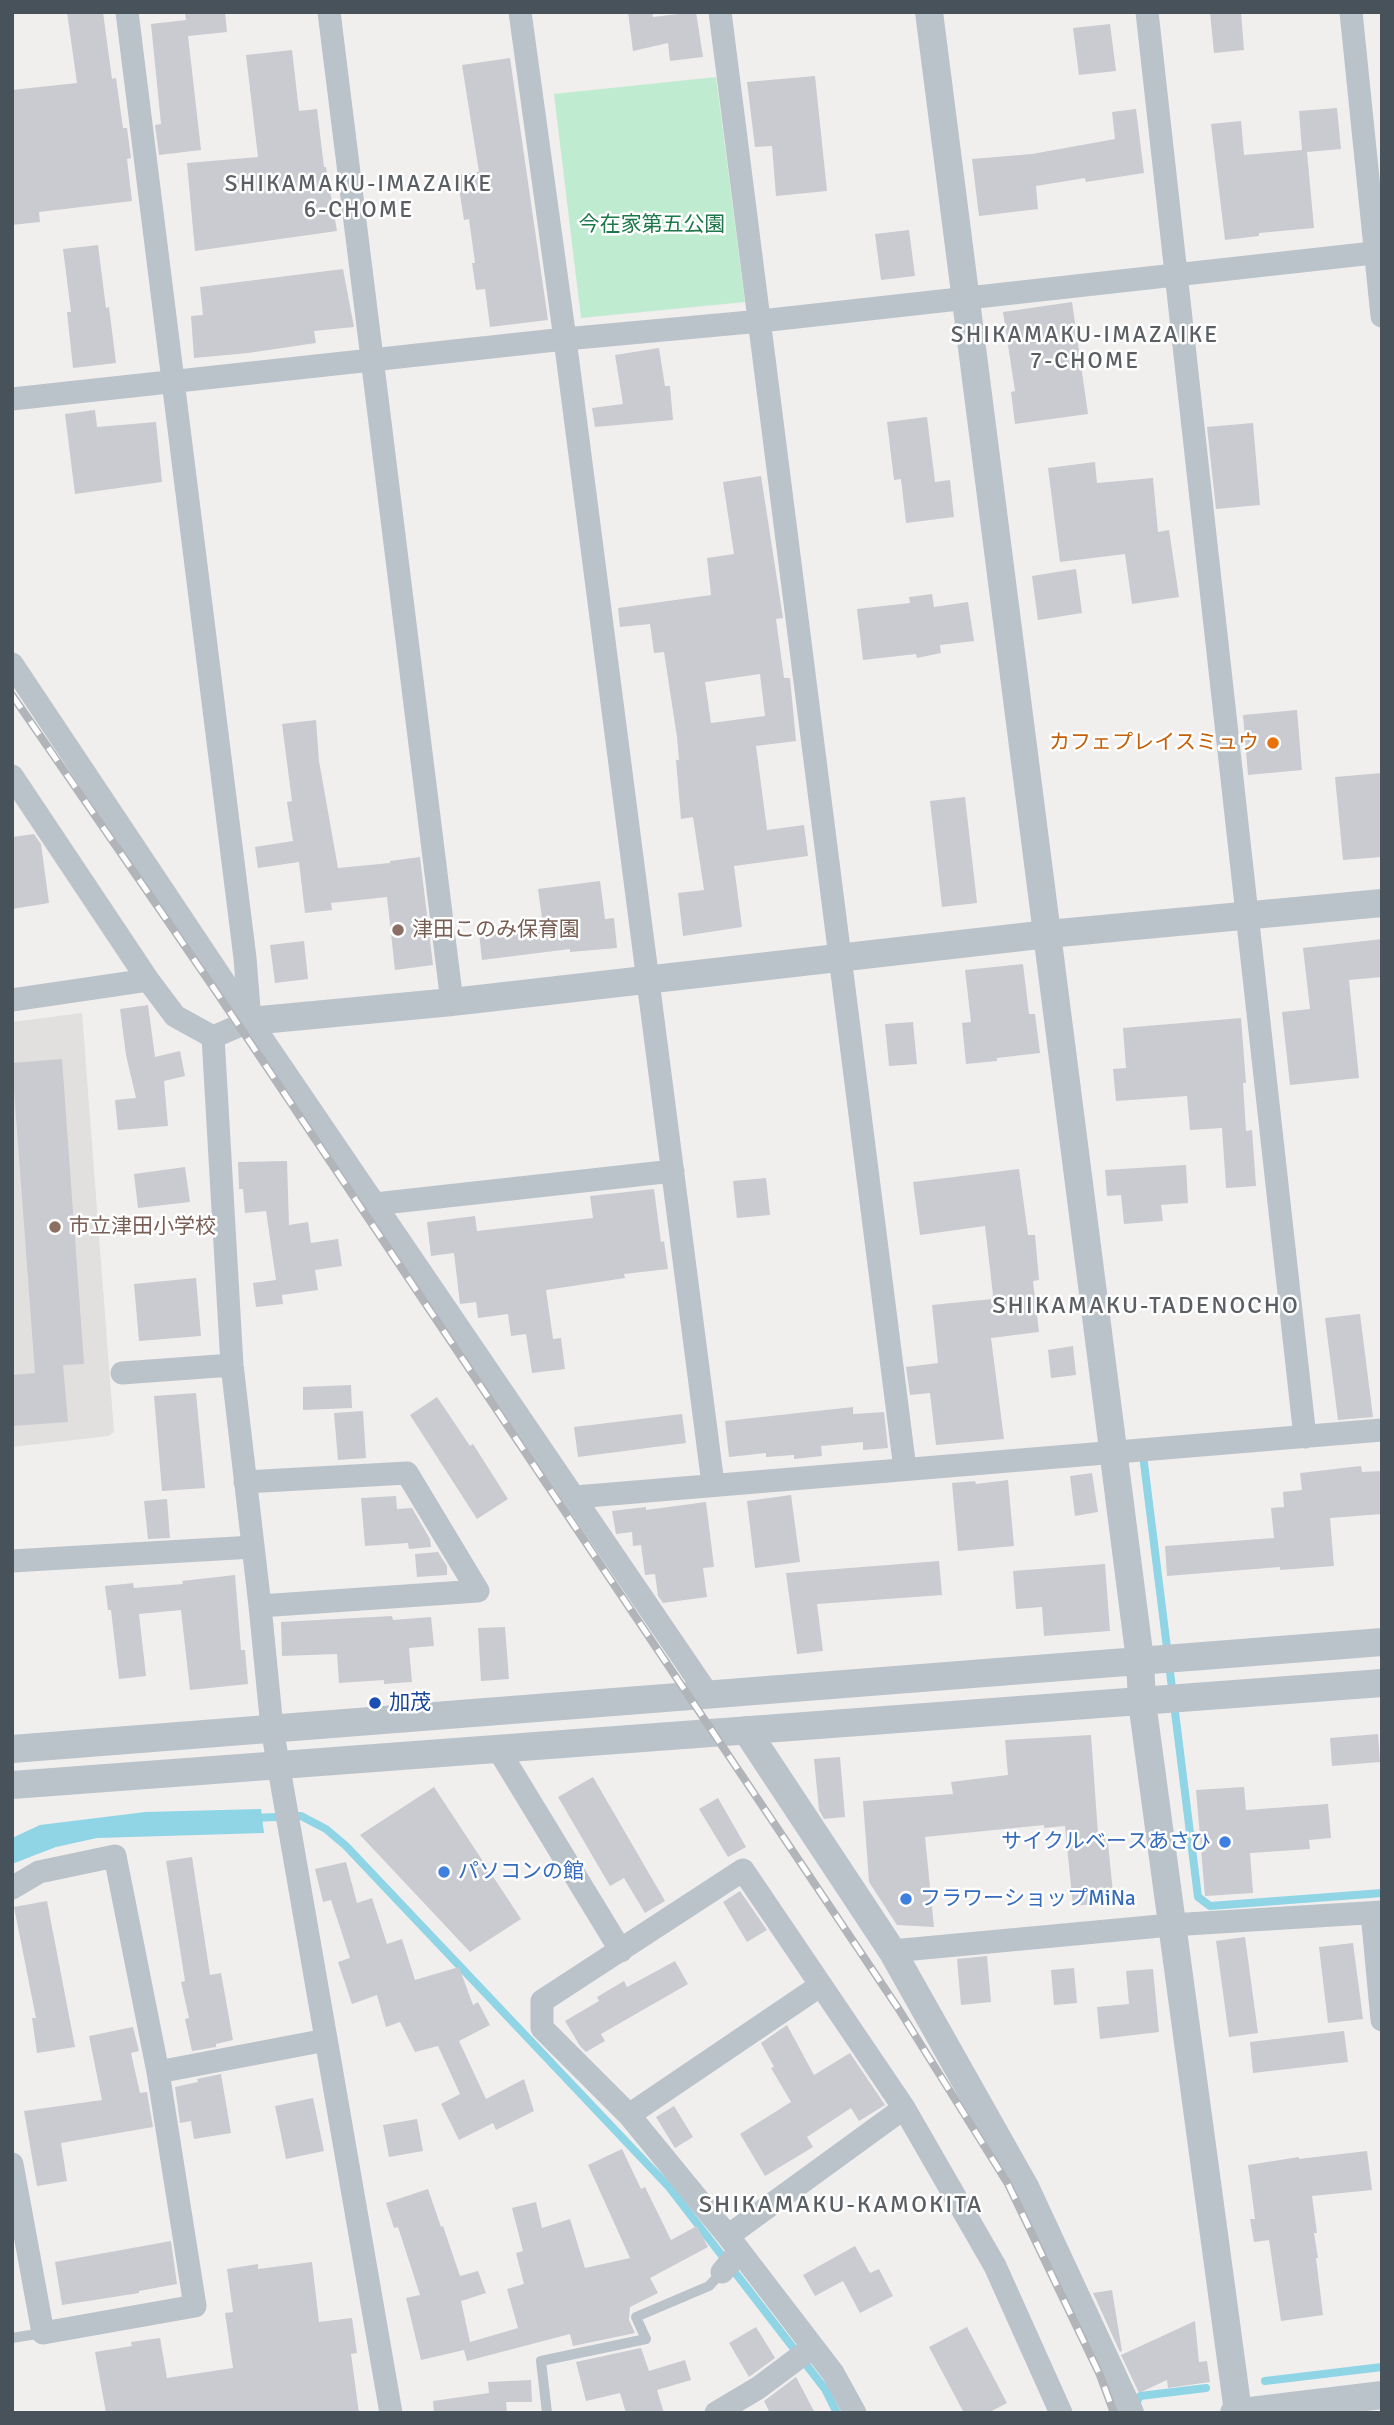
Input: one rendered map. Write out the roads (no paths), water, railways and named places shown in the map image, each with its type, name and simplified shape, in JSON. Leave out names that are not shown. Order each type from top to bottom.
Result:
[{"type":"street","points":[[127,12],[245,958],[250,1021]]},
{"type":"street","points":[[329,12],[452,1002]]},
{"type":"street","points":[[520,12],[713,1484]]},
{"type":"street","points":[[720,12],[905,1469]]},
{"type":"street","points":[[929,12],[1140,1660],[1142,1702],[1236,2412],[1382,2395]]},
{"type":"street","points":[[1147,12],[1305,1437]]},
{"type":"street","points":[[1351,12],[1378,253],[1382,316]]},
{"type":"street","points":[[12,399],[1378,253]]},
{"type":"street","points":[[12,664],[250,1021],[709,1696]]},
{"type":"street","points":[[12,776],[148,980],[176,1016],[213,1037]]},
{"type":"street","points":[[213,1037],[250,1021],[452,1002],[1048,934],[1382,903]]},
{"type":"street","points":[[12,1000],[148,980]]},
{"type":"street","points":[[213,1037],[232,1365],[272,1728],[391,2413]]},
{"type":"street","points":[[374,1204],[673,1171]]},
{"type":"street","points":[[122,1373],[232,1365]]},
{"type":"street","points":[[575,1497],[1382,1430]]},
{"type":"street","points":[[245,1482],[407,1473],[478,1591],[260,1606]]},
{"type":"street","points":[[12,1561],[253,1548]]},
{"type":"street","points":[[12,1749],[1382,1642]]},
{"type":"street","points":[[12,1785],[1382,1683]]},
{"type":"street","points":[[746,1730],[892,1951],[1025,2187],[1130,2413]]},
{"type":"street","points":[[498,1749],[621,1951]]},
{"type":"street","points":[[12,1888],[39,1872],[115,1856],[158,2072],[195,2306],[43,2333],[20,2243],[12,2164]]},
{"type":"street","points":[[855,2413],[834,2373],[734,2244],[629,2115],[542,2028],[542,2001],[743,1870],[904,2108],[995,2266],[1061,2413]]},
{"type":"street","points":[[892,1951],[1171,1925],[1377,1913],[1382,2020]]},
{"type":"street","points":[[629,2115],[821,1985]]},
{"type":"street","points":[[158,2072],[326,2040]]},
{"type":"street","points":[[722,2272],[734,2244],[904,2108]]},
{"type":"street","points":[[716,2413],[813,2347]]},
{"type":"lane","points":[[547,2413],[541,2361],[646,2339],[636,2317],[709,2286],[722,2272]]},
{"type":"lane","points":[[12,2337],[43,2333]]},
{"type":"water","points":[[261,1809],[264,1833],[97,1838],[56,1847],[12,1864],[12,1838],[40,1825],[145,1812]]},
{"type":"waterway","points":[[1144,1463],[1198,1897],[1210,1906],[1382,1893]]},
{"type":"waterway","points":[[253,1818],[301,1816],[326,1829],[346,1846],[669,2187],[825,2389],[837,2413]]},
{"type":"waterway","points":[[1265,2381],[1382,2367]]},
{"type":"waterway","points":[[1134,2407],[1140,2396],[1206,2388]]},
{"type":"railway","points":[[12,695],[213,987],[898,2008],[1008,2184],[1100,2375],[1114,2413]]},
{"type":"place","name":"カフェプレイスミュウ","points":[[1273,743]]},
{"type":"place","name":"津田このみ保育園","points":[[398,930]]},
{"type":"place","name":"市立津田小学校","points":[[55,1227]]},
{"type":"place","name":"加茂","points":[[375,1703]]},
{"type":"place","name":"サイクルベースあさひ","points":[[1225,1842]]},
{"type":"place","name":"パソコンの館","points":[[444,1872]]},
{"type":"place","name":"フラワーショップMiNa","points":[[906,1899]]},
{"type":"district","name":"SHIKAMAKU-IMAZAIKE 6-CHOME","points":[[359,198]]},
{"type":"district","name":"SHIKAMAKU-IMAZAIKE 7-CHOME","points":[[1085,349]]},
{"type":"district","name":"SHIKAMAKU-TADENOCHO","points":[[1146,1307]]},
{"type":"district","name":"SHIKAMAKU-KAMOKITA","points":[[841,2206]]},
{"type":"park label","name":"今在家第五公園","points":[[652,225]]}]
